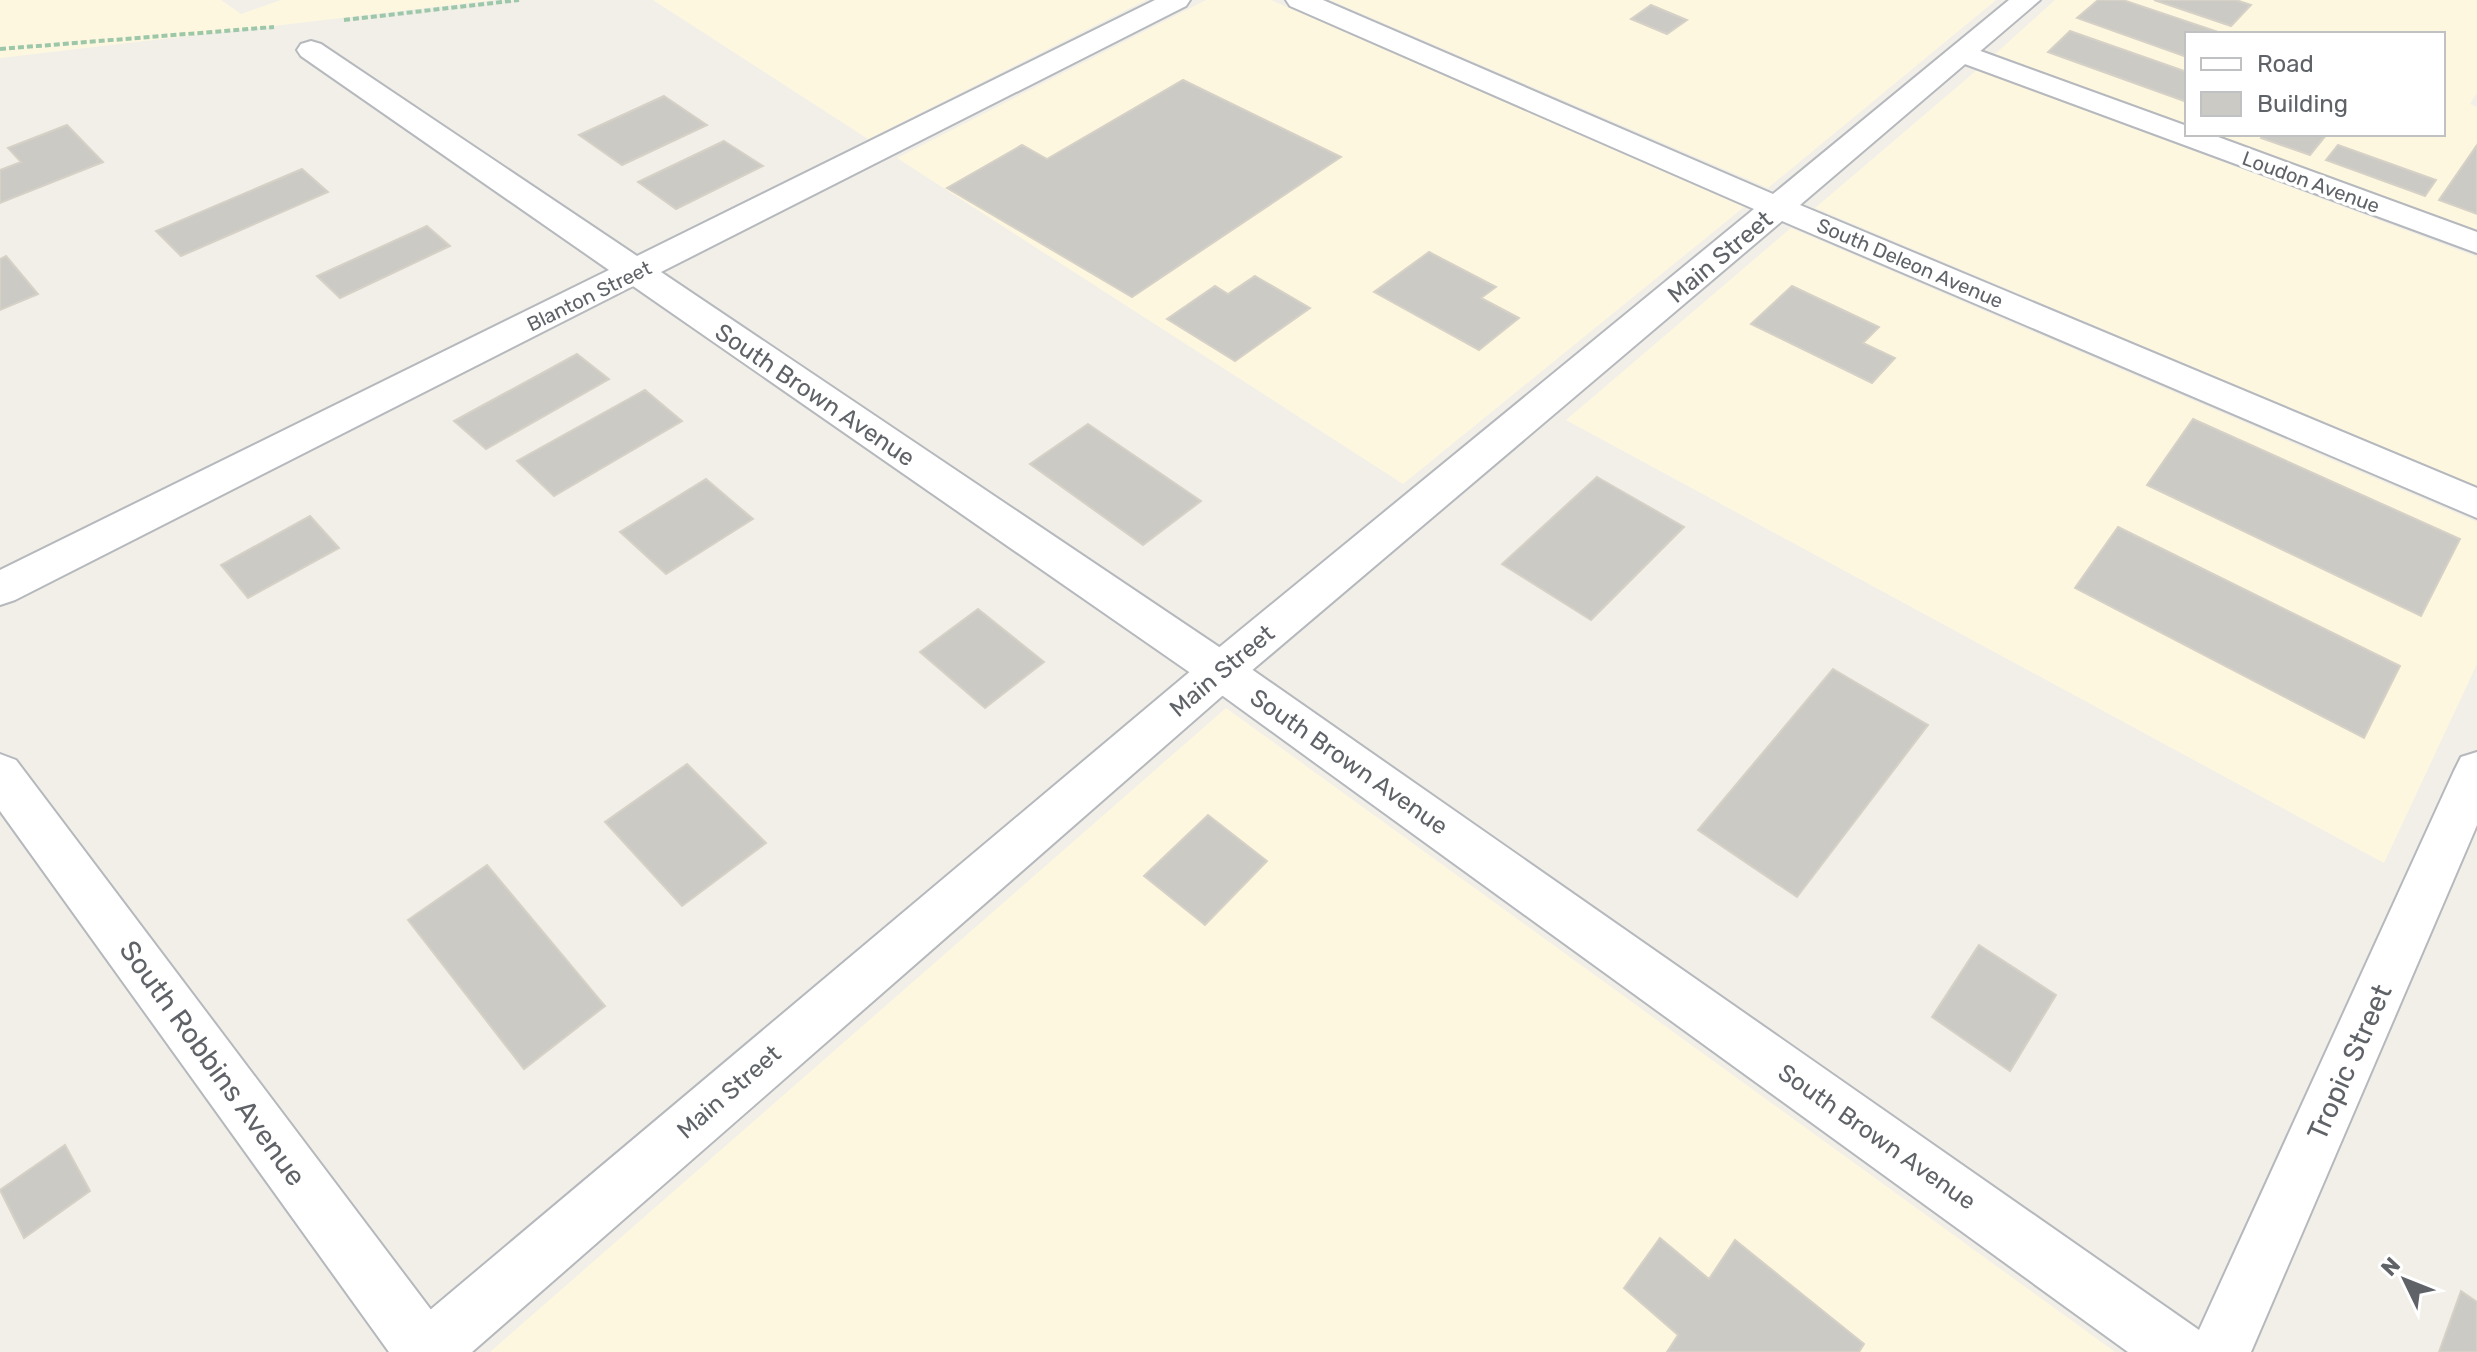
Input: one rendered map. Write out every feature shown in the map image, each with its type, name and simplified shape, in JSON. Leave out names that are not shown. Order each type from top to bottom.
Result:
[{"type":"street","name":"Blanton Street","points":[[0,589],[1176,0]]},
{"type":"street","name":"South Deleon Avenue","points":[[1300,0],[1779,208],[2477,504]]},
{"type":"street","name":"Main Street","points":[[426,1352],[1221,671],[2026,0]]},
{"type":"street","name":"South Brown Avenue","points":[[311,50],[1221,671],[2179,1352]]},
{"type":"street","name":"Loudon Avenue","points":[[1964,54],[2185,135]]},
{"type":"street","name":"Loudon Avenue","points":[[2187,136],[2477,243]]},
{"type":"street","name":"Tropic Street","points":[[2220,1352],[2477,771]]},
{"type":"street","name":"South Robbins Avenue","points":[[0,774],[426,1352]]},
{"type":"path","points":[[334,21],[519,0]]},
{"type":"path","points":[[0,49],[287,25]]},
{"type":"shaded area","points":[[0,0],[221,0],[241,14],[281,0],[494,0],[0,58]]},
{"type":"shaded area","points":[[653,0],[1146,0],[868,139]]},
{"type":"shaded area","points":[[1206,0],[1271,0],[1744,207],[1403,484],[897,158]]},
{"type":"shaded area","points":[[1330,0],[1996,0],[1768,188]]},
{"type":"shaded area","points":[[2055,0],[2477,0],[2477,93],[2470,104],[2477,107],[2477,231],[2217,136],[2445,136],[2445,32],[2185,32],[2185,124],[1995,54]]},
{"type":"shaded area","points":[[1977,70],[2477,257],[2477,486],[1815,208]]},
{"type":"shaded area","points":[[1791,228],[2477,522],[2477,664],[2384,863],[1566,420]]},
{"type":"shaded area","points":[[1226,708],[2115,1352],[490,1352]]},
{"type":"building","points":[[2098,0],[2123,0],[2218,32],[2185,32],[2185,56],[2077,18]]},
{"type":"building","points":[[2154,0],[2236,0],[2251,5],[2231,26]]},
{"type":"building","points":[[1651,5],[1687,20],[1667,34],[1631,19]]},
{"type":"building","points":[[2070,31],[2185,71],[2185,101],[2048,52]]},
{"type":"building","points":[[1183,80],[1341,157],[1132,297],[947,188],[1022,145],[1047,159]]},
{"type":"building","points":[[664,96],[707,125],[622,165],[579,135]]},
{"type":"building","points":[[67,125],[103,162],[0,203],[0,170],[21,162],[8,148]]},
{"type":"building","points":[[2262,136],[2325,136],[2310,155],[2261,138]]},
{"type":"building","points":[[724,141],[763,166],[676,209],[638,182]]},
{"type":"building","points":[[2338,145],[2436,180],[2425,196],[2326,160]]},
{"type":"building","points":[[2477,145],[2477,214],[2439,200]]},
{"type":"building","points":[[302,169],[328,192],[181,256],[156,231]]},
{"type":"building","points":[[427,226],[450,246],[340,298],[317,276]]},
{"type":"building","points":[[1429,252],[1496,287],[1481,298],[1519,318],[1479,350],[1374,292]]},
{"type":"building","points":[[6,256],[38,294],[0,310],[0,259]]},
{"type":"building","points":[[1255,276],[1310,308],[1235,361],[1167,319],[1215,286],[1228,294]]},
{"type":"building","points":[[1792,286],[1879,327],[1863,343],[1895,358],[1872,383],[1751,324]]},
{"type":"building","points":[[577,354],[609,379],[486,449],[454,421]]},
{"type":"building","points":[[645,390],[682,421],[554,496],[517,461]]},
{"type":"building","points":[[2193,419],[2460,539],[2421,616],[2147,485]]},
{"type":"building","points":[[1088,424],[1201,501],[1143,545],[1030,464]]},
{"type":"building","points":[[1597,477],[1684,527],[1591,620],[1502,564]]},
{"type":"building","points":[[706,479],[753,519],[666,574],[620,532]]},
{"type":"building","points":[[310,516],[339,548],[248,598],[221,565]]},
{"type":"building","points":[[2118,527],[2400,666],[2364,738],[2075,588]]},
{"type":"building","points":[[978,609],[1044,662],[985,708],[920,652]]},
{"type":"building","points":[[1833,669],[1928,725],[1797,897],[1698,830]]},
{"type":"building","points":[[687,764],[766,843],[682,906],[605,822]]},
{"type":"building","points":[[1208,815],[1267,861],[1205,925],[1144,876]]},
{"type":"building","points":[[487,865],[605,1006],[524,1069],[408,920]]},
{"type":"building","points":[[1979,945],[2056,995],[2010,1071],[1932,1017]]},
{"type":"building","points":[[65,1145],[90,1191],[24,1238],[0,1190]]},
{"type":"building","points":[[1660,1238],[1709,1279],[1735,1240],[1864,1344],[1859,1352],[1667,1352],[1678,1335],[1624,1288]]},
{"type":"building","points":[[2461,1291],[2477,1302],[2477,1352],[2439,1352]]}]
